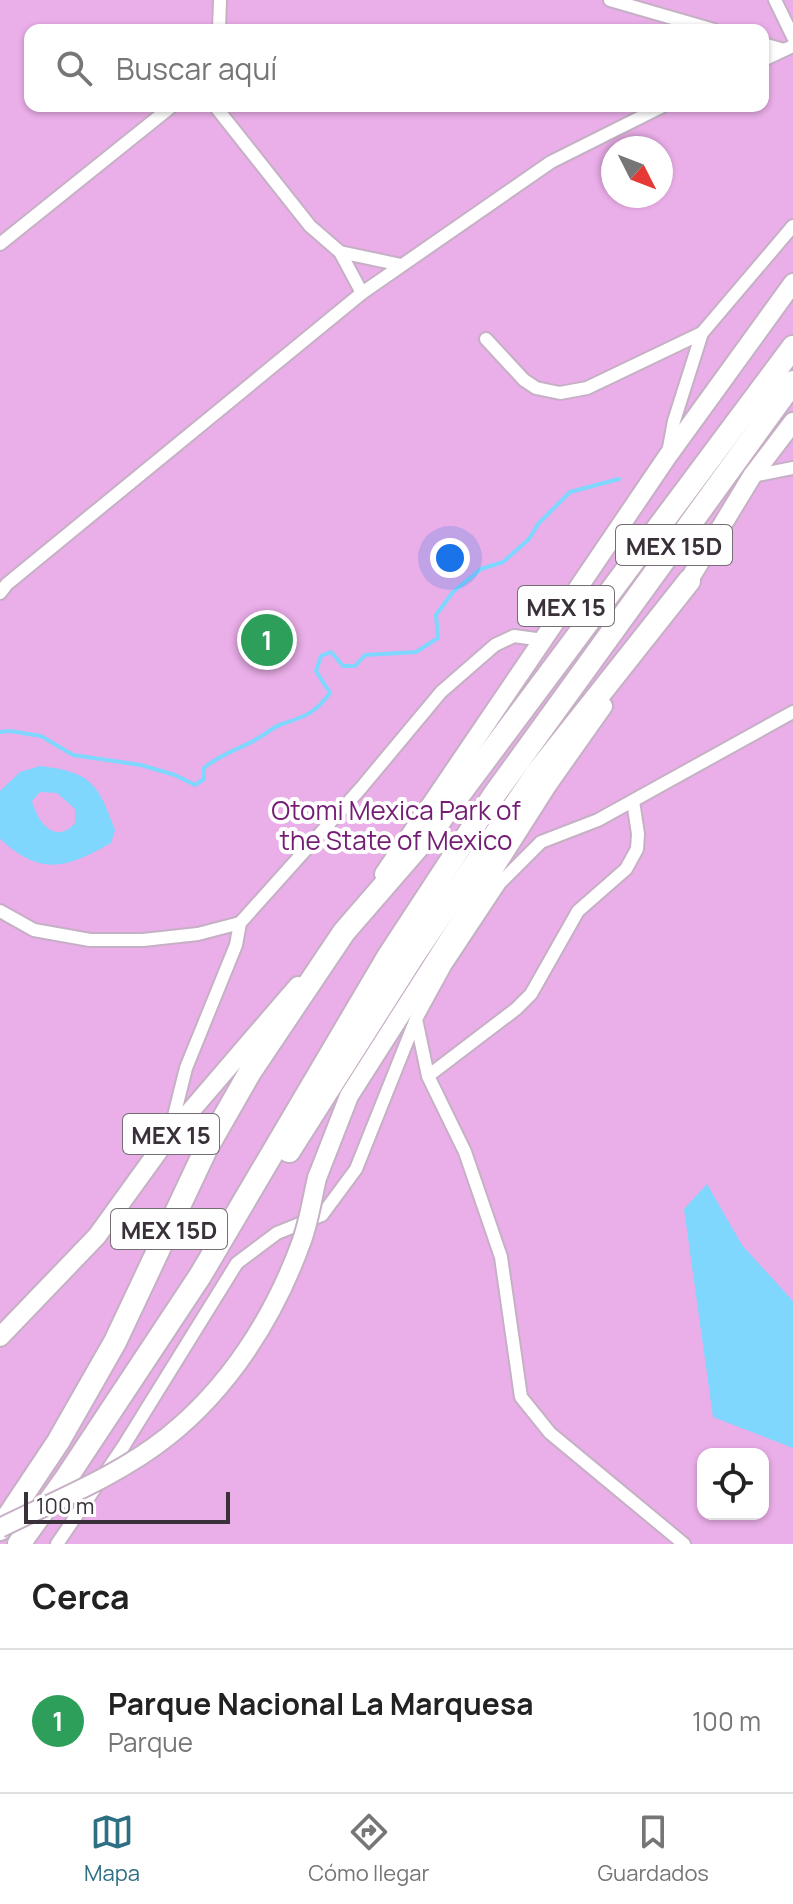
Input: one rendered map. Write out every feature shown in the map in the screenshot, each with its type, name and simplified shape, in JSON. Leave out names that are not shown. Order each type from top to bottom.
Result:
[{"type":"highway","name":"MEX 15D","points":[[0,1528],[58,1442],[115,1342],[206,1149],[250,1072],[344,932],[435,827],[793,347]]},
{"type":"highway","name":"MEX 15D","points":[[19,1544],[65,1480],[237,1218],[288,1124],[388,957],[494,795],[793,382]]},
{"type":"highway","points":[[237,1218],[277,1168],[413,956],[537,773],[689,581]]},
{"type":"main road","name":"MEX 15","points":[[0,1337],[97,1236],[170,1135],[344,932],[667,457],[793,283]]},
{"type":"main road","name":"MEX 15","points":[[0,1528],[120,1468],[165,1439],[206,1403],[242,1359],[274,1304],[302,1242],[317,1178],[349,1096],[548,784],[689,581],[752,476],[793,422]]},
{"type":"street","points":[[219,24],[220,0]]},
{"type":"street","points":[[610,0],[693,24]]},
{"type":"street","points":[[775,0],[793,37]]},
{"type":"street","points":[[769,57],[788,48]]},
{"type":"street","points":[[0,244],[165,112]]},
{"type":"street","points":[[220,112],[310,226],[340,252],[362,293]]},
{"type":"street","points":[[2,586],[362,293],[551,162],[651,112]]},
{"type":"street","points":[[667,457],[674,421],[702,333],[793,226]]},
{"type":"street","points":[[340,252],[401,265]]},
{"type":"street","points":[[486,339],[524,380],[536,388],[560,393],[587,388],[702,333]]},
{"type":"street","points":[[752,476],[793,468]]},
{"type":"street","points":[[170,1135],[186,1068],[236,945],[240,923],[361,788],[441,692],[495,645],[514,636],[543,640]]},
{"type":"street","points":[[57,1544],[123,1447],[237,1263],[277,1233],[322,1215],[356,1169],[416,1019],[445,966],[500,883],[541,842],[598,820],[793,712]]},
{"type":"street","points":[[428,1076],[531,994],[578,911],[626,869],[637,849],[633,801]]},
{"type":"street","points":[[0,911],[34,930],[90,940],[157,939],[198,934],[240,923]]},
{"type":"street","points":[[411,996],[428,1076],[465,1152],[501,1257],[521,1397],[550,1433],[684,1544]]},
{"type":"street","points":[[200,1276],[221,1287]]},
{"type":"green space","name":"Otomi Mexica Park of the State of Mexico","points":[[0,0],[793,0],[793,1544],[0,1544]]},
{"type":"water","points":[[40,766],[82,776],[103,801],[115,830],[111,843],[80,859],[54,865],[28,859],[15,851],[0,839],[0,791],[20,772]],"holes":[[[40,792],[57,793],[75,809],[75,823],[61,832],[43,823],[32,801]]]},
{"type":"water","points":[[707,1184],[742,1245],[793,1301],[793,1448],[713,1417],[684,1209]]},
{"type":"waterway","points":[[0,732],[41,736],[73,755],[141,765],[175,775],[195,785],[204,779],[204,768],[216,760],[319,706],[330,693],[316,671],[321,656],[331,652],[343,666],[355,666],[365,655],[416,652],[438,638],[436,615],[453,592],[481,569],[503,562],[529,539],[538,524],[570,492],[619,479]]},
{"type":"place","name":"Parque Nacional La Marquesa","points":[[267,640]]}]
